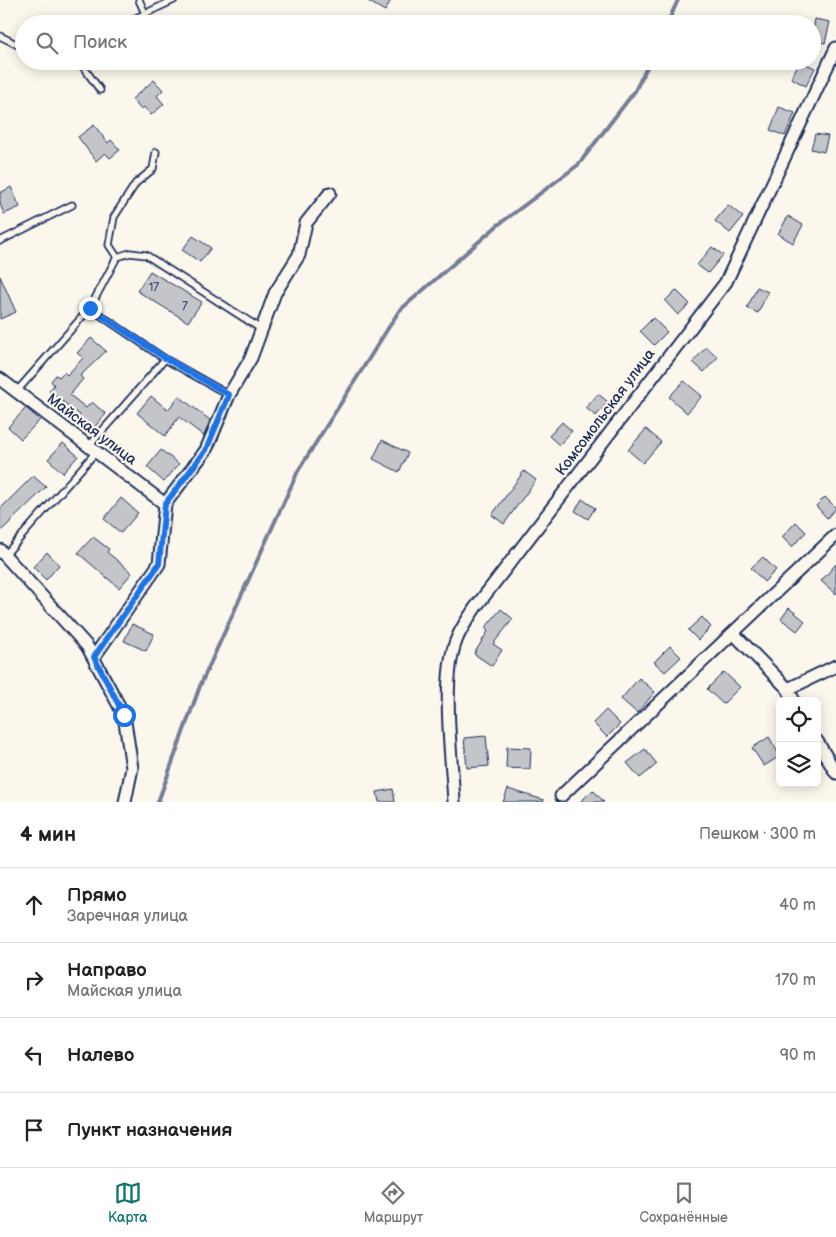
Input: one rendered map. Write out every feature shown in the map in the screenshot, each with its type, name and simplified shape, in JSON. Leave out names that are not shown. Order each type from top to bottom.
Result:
[{"type":"street","name":"Комсомольская улица","points":[[454,802],[449,691],[456,641],[481,600],[675,345],[726,282],[836,48]]},
{"type":"street","points":[[94,657],[159,564],[165,504],[206,450],[229,395],[251,358],[275,293],[299,255],[306,223],[330,192]]},
{"type":"street","name":"Майская улица","points":[[0,379],[165,504]]},
{"type":"street","points":[[561,796],[734,634],[836,535]]},
{"type":"street","points":[[2,553],[87,646],[124,715],[132,768],[125,802]]},
{"type":"street","points":[[734,634],[788,689],[792,697]]},
{"type":"street","points":[[788,689],[836,666]]},
{"type":"street","points":[[818,742],[836,773]]},
{"type":"lane","points":[[139,0],[146,13]]},
{"type":"lane","points":[[142,15],[174,0]]},
{"type":"lane","points":[[0,36],[15,44]]},
{"type":"lane","points":[[86,70],[100,90]]},
{"type":"lane","points":[[117,257],[109,245],[114,217],[136,183],[153,169],[156,152]]},
{"type":"lane","points":[[0,241],[72,205]]},
{"type":"lane","points":[[17,391],[90,308],[117,257],[130,253],[146,255],[261,329]]},
{"type":"lane","points":[[90,308],[165,358],[229,395]]},
{"type":"lane","points":[[2,553],[93,449],[165,358]]},
{"type":"building","points":[[366,0],[391,0],[385,11]]},
{"type":"building","points":[[821,20],[830,22],[825,43],[821,42]]},
{"type":"building","points":[[795,70],[814,70],[806,86],[791,78]]},
{"type":"building","points":[[154,80],[163,90],[157,96],[164,104],[151,115],[144,107],[141,110],[132,99]]},
{"type":"building","points":[[779,107],[795,113],[785,136],[770,130]]},
{"type":"building","points":[[94,125],[108,143],[111,140],[120,150],[110,158],[105,153],[96,161],[78,137]]},
{"type":"building","points":[[815,134],[828,136],[824,152],[811,149]]},
{"type":"building","points":[[11,187],[20,207],[4,214],[0,204],[0,193]]},
{"type":"building","points":[[728,205],[743,217],[730,233],[715,221]]},
{"type":"building","points":[[788,216],[803,225],[793,243],[778,234]]},
{"type":"building","points":[[193,236],[211,248],[200,262],[182,250]]},
{"type":"building","points":[[712,247],[723,255],[708,273],[697,265]]},
{"type":"building","points":[[150,271],[202,302],[188,322],[137,291]]},
{"type":"building","points":[[0,276],[16,312],[0,319]]},
{"type":"building","points":[[757,287],[768,292],[758,313],[747,308]]},
{"type":"building","points":[[676,290],[690,304],[678,315],[665,301]]},
{"type":"building","points":[[653,318],[667,332],[654,345],[640,331]]},
{"type":"building","points":[[91,338],[106,351],[80,376],[83,379],[70,395],[86,408],[92,402],[106,414],[90,432],[75,420],[80,415],[49,391],[54,385],[51,381],[56,375],[59,377],[64,372],[67,375],[83,358],[77,353]]},
{"type":"building","points":[[706,347],[718,357],[704,372],[693,362]]},
{"type":"building","points":[[684,381],[702,396],[687,413],[669,397]]},
{"type":"building","points":[[598,394],[608,402],[596,416],[586,408]]},
{"type":"building","points":[[151,396],[168,410],[179,396],[210,420],[204,436],[179,417],[165,436],[137,413]]},
{"type":"building","points":[[26,408],[40,420],[21,439],[8,427]]},
{"type":"building","points":[[562,422],[572,431],[559,445],[549,436]]},
{"type":"building","points":[[646,429],[661,442],[643,463],[628,450]]},
{"type":"building","points":[[382,440],[408,453],[399,472],[373,459]]},
{"type":"building","points":[[63,443],[78,456],[63,473],[48,459]]},
{"type":"building","points":[[161,450],[179,464],[164,482],[147,467]]},
{"type":"building","points":[[524,471],[536,480],[504,524],[492,515]]},
{"type":"building","points":[[33,476],[46,487],[0,532],[0,509]]},
{"type":"building","points":[[825,497],[836,508],[827,518],[816,506]]},
{"type":"building","points":[[121,498],[138,513],[121,533],[104,519]]},
{"type":"building","points":[[582,499],[595,508],[588,519],[575,511]]},
{"type":"building","points":[[796,522],[806,532],[792,547],[782,537]]},
{"type":"building","points":[[93,537],[109,549],[107,552],[132,573],[119,588],[78,553]]},
{"type":"building","points":[[47,552],[59,565],[46,580],[33,567]]},
{"type":"building","points":[[763,557],[776,570],[764,582],[751,568]]},
{"type":"building","points":[[836,564],[836,594],[821,581]]},
{"type":"building","points":[[789,608],[805,621],[797,631],[781,619]]},
{"type":"building","points":[[501,609],[513,619],[493,644],[502,650],[492,666],[474,654],[488,631],[485,628]]},
{"type":"building","points":[[702,617],[711,627],[698,640],[688,630]]},
{"type":"building","points":[[132,624],[154,634],[146,651],[124,641]]},
{"type":"building","points":[[670,646],[681,657],[665,672],[654,662]]},
{"type":"building","points":[[724,672],[740,687],[723,704],[707,689]]},
{"type":"building","points":[[639,678],[655,692],[637,713],[621,699]]},
{"type":"building","points":[[606,710],[620,724],[607,737],[593,723]]},
{"type":"building","points":[[486,736],[489,766],[467,768],[464,738]]},
{"type":"building","points":[[769,737],[776,749],[776,758],[764,766],[752,748]]},
{"type":"building","points":[[507,747],[531,748],[530,769],[506,768]]},
{"type":"building","points":[[645,749],[657,764],[640,778],[627,763]]},
{"type":"building","points":[[393,789],[395,802],[379,802],[377,792]]},
{"type":"building","points":[[508,789],[544,800],[543,802],[503,802]]},
{"type":"building","points":[[593,790],[604,802],[580,802]]},
{"type":"waterway","points":[[671,15],[678,0]]},
{"type":"waterway","points":[[158,802],[200,686],[298,471],[399,311],[498,225],[578,165],[635,91],[646,70]]},
{"type":"route","points":[[90,308],[165,358],[229,395],[206,450],[165,504],[159,564],[94,657],[124,715]]}]
